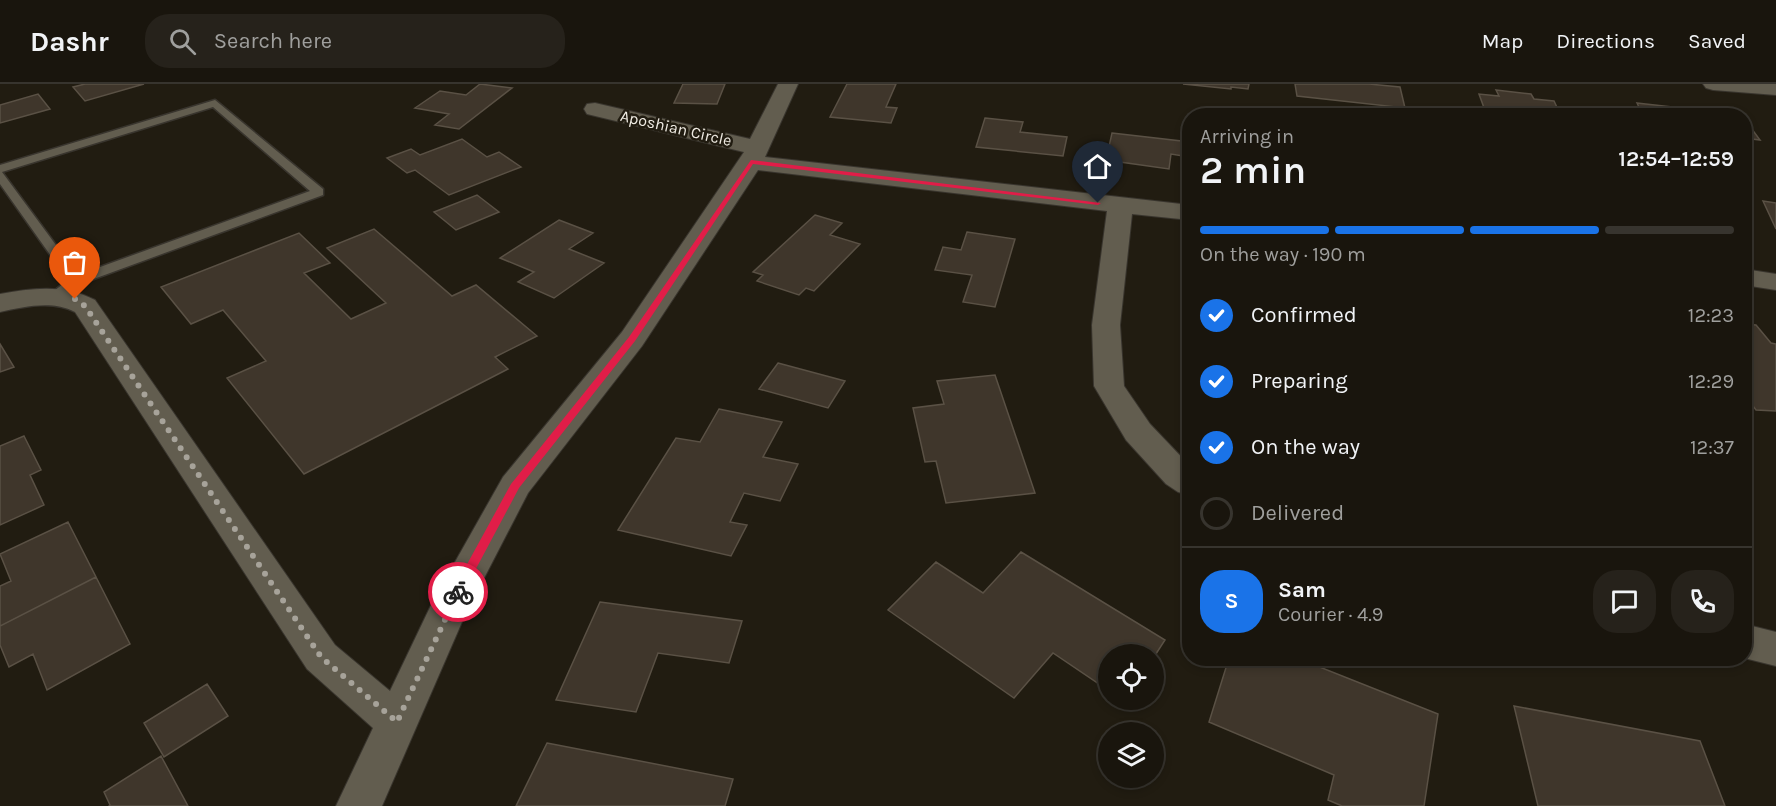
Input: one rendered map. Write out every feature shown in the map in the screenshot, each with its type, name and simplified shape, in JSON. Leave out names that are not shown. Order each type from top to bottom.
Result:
[{"type":"street","points":[[359,806],[447,612],[515,486],[632,339],[754,155],[788,84]]},
{"type":"street","points":[[1713,84],[1776,89]]},
{"type":"street","name":"Aposhian Circle","points":[[594,109],[754,155],[1120,206],[1182,212]]},
{"type":"street","points":[[1120,206],[1106,325],[1109,386],[1138,432],[1182,478]]},
{"type":"street","points":[[1752,278],[1776,282]]},
{"type":"street","points":[[0,303],[71,295],[321,657],[397,722]]},
{"type":"street","points":[[1752,643],[1776,649]]},
{"type":"lane","points":[[0,169],[215,103],[319,192],[71,295],[0,175]]},
{"type":"building","points":[[85,84],[144,84],[85,101],[73,87]]},
{"type":"building","points":[[480,84],[512,88],[459,129],[435,125],[449,114],[415,108],[440,91],[466,95]]},
{"type":"building","points":[[683,84],[725,84],[717,104],[674,103]]},
{"type":"building","points":[[847,84],[896,84],[886,107],[897,108],[891,123],[830,117]]},
{"type":"building","points":[[1183,84],[1249,84],[1248,89],[1231,87],[1231,89]]},
{"type":"building","points":[[1295,84],[1369,84],[1400,87],[1405,108],[1297,96]]},
{"type":"building","points":[[1496,90],[1531,94],[1534,99],[1554,101],[1557,108],[1484,108],[1479,94],[1499,96]]},
{"type":"building","points":[[38,94],[50,109],[0,123],[0,105]]},
{"type":"building","points":[[1637,103],[1681,108],[1639,108]]},
{"type":"building","points":[[985,118],[1023,122],[1020,132],[1067,137],[1063,156],[976,147]]},
{"type":"building","points":[[1752,129],[1760,140],[1752,139]]},
{"type":"building","points":[[1112,133],[1182,141],[1182,156],[1171,154],[1169,169],[1106,160]]},
{"type":"building","points":[[462,139],[487,157],[499,152],[521,167],[449,195],[415,170],[407,173],[387,158],[411,149],[420,155]]},
{"type":"building","points":[[477,195],[499,212],[456,230],[434,212]]},
{"type":"building","points":[[1763,201],[1776,203],[1776,229]]},
{"type":"building","points":[[815,215],[842,223],[830,235],[860,244],[814,291],[806,288],[799,295],[757,281],[763,275],[753,272]]},
{"type":"building","points":[[559,220],[593,233],[569,249],[604,263],[554,298],[518,282],[534,272],[500,258]]},
{"type":"building","points":[[374,229],[452,296],[476,285],[537,336],[495,357],[508,369],[304,474],[227,378],[266,361],[223,310],[191,324],[161,287],[299,233],[330,263],[304,273],[351,319],[386,303],[327,248]]},
{"type":"building","points":[[967,232],[1015,239],[995,307],[963,302],[972,275],[935,270],[943,247],[961,250]]},
{"type":"building","points":[[1752,325],[1756,325],[1771,343],[1776,344],[1776,411],[1756,410],[1752,405]]},
{"type":"building","points":[[0,344],[14,367],[0,372]]},
{"type":"building","points":[[778,363],[845,381],[828,408],[759,389]]},
{"type":"building","points":[[995,375],[1035,493],[946,503],[936,461],[925,462],[913,408],[944,404],[937,381]]},
{"type":"building","points":[[719,409],[782,422],[763,457],[798,464],[780,501],[744,493],[730,522],[747,525],[731,556],[618,530],[676,438],[700,442]]},
{"type":"building","points":[[24,436],[41,470],[30,475],[44,505],[0,525],[0,446]]},
{"type":"building","points":[[68,522],[96,577],[0,626],[0,586],[11,581],[0,554]]},
{"type":"building","points":[[1021,552],[1165,640],[1162,644],[1098,644],[1098,683],[1053,653],[1014,698],[888,610],[936,562],[983,593]]},
{"type":"building","points":[[96,577],[130,644],[47,690],[33,654],[9,667],[0,645],[0,626]]},
{"type":"building","points":[[600,602],[742,621],[729,663],[658,653],[636,712],[556,700]]},
{"type":"building","points":[[1226,666],[1317,666],[1438,714],[1424,806],[1342,806],[1328,800],[1334,775],[1209,722]]},
{"type":"building","points":[[207,684],[228,716],[164,757],[144,723]]},
{"type":"building","points":[[1514,706],[1700,741],[1725,806],[1538,806]]},
{"type":"building","points":[[547,743],[733,779],[725,806],[516,806]]},
{"type":"building","points":[[161,756],[188,806],[109,806],[104,792]]},
{"type":"way so far","points":[[75,299],[85,306],[321,657],[397,722],[458,592]]},
{"type":"route","points":[[458,592],[515,486],[632,339],[751,162],[1098,203]]}]
